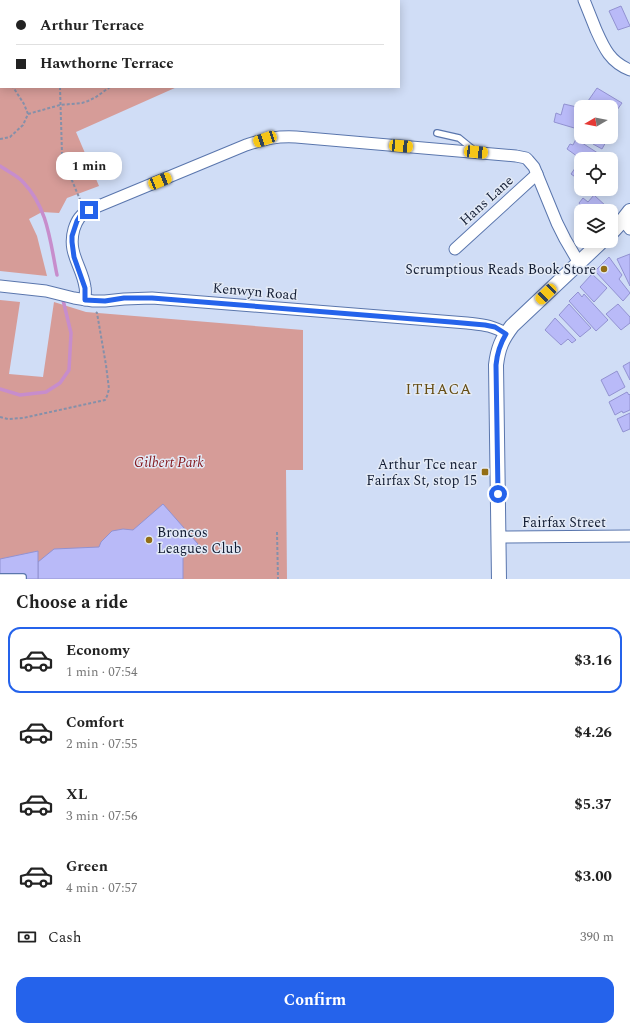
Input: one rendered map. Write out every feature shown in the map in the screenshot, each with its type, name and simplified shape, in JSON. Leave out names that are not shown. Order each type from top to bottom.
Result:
[{"type":"street","points":[[584,0],[605,50],[612,59],[630,70]]},
{"type":"street","points":[[85,300],[85,288],[74,257],[72,242],[72,236],[80,216],[246,145],[273,137],[296,137],[476,152],[526,158],[531,163],[537,174],[557,223],[579,263]]},
{"type":"street","name":"Hans Lane","points":[[455,249],[537,174]]},
{"type":"street","points":[[618,228],[628,220]]},
{"type":"street","points":[[499,579],[496,365],[499,348],[512,326],[595,248]]},
{"type":"street","name":"Kenwyn Road","points":[[0,286],[46,290],[85,300],[105,301],[124,298],[152,298],[485,325],[495,327],[506,334]]},
{"type":"street","name":"Fairfax Street","points":[[498,537],[630,536]]},
{"type":"lane","points":[[437,133],[459,138],[476,152]]},
{"type":"lane","points":[[0,577],[23,577],[23,579]]},
{"type":"path","points":[[0,139],[10,137],[23,125],[28,114],[24,104],[14,88]]},
{"type":"path","points":[[60,88],[63,165],[71,178],[84,213]]},
{"type":"path","points":[[28,114],[60,105],[82,103],[96,97],[109,88]]},
{"type":"path","points":[[0,417],[8,419],[24,418],[105,400],[109,389],[97,313],[85,300]]},
{"type":"path","points":[[277,532],[278,579]]},
{"type":"green space","points":[[0,88],[175,88],[76,132],[99,186],[67,198],[59,213],[42,212],[29,219],[37,236],[47,276],[0,271]]},
{"type":"green space","name":"Gilbert Park","points":[[0,300],[20,302],[9,374],[43,377],[54,302],[86,312],[303,330],[303,470],[286,470],[287,579],[0,579]]},
{"type":"building","points":[[621,6],[630,26],[618,30],[609,11]]},
{"type":"building","points":[[597,88],[617,100],[589,100]]},
{"type":"building","points":[[618,101],[622,103],[618,109]]},
{"type":"building","points":[[564,104],[574,106],[574,128],[554,122],[556,113],[561,115]]},
{"type":"building","points":[[574,143],[584,144],[596,152],[574,152],[574,154],[567,149],[570,144],[573,145]]},
{"type":"building","points":[[593,144],[605,144],[602,149]]},
{"type":"building","points":[[593,196],[595,196],[604,204],[579,203],[583,198],[588,202]]},
{"type":"building","points":[[630,254],[630,286],[617,259]]},
{"type":"building","points":[[609,257],[622,275],[619,279],[630,293],[623,301],[595,271]]},
{"type":"building","points":[[592,274],[607,288],[594,302],[580,287]]},
{"type":"building","points":[[578,292],[582,297],[584,294],[608,320],[596,331],[569,301]]},
{"type":"building","points":[[569,304],[591,328],[580,337],[559,315]]},
{"type":"building","points":[[618,304],[630,317],[630,323],[621,330],[606,314]]},
{"type":"building","points":[[555,318],[576,340],[572,343],[568,339],[561,345],[545,330]]},
{"type":"building","points":[[630,362],[630,380],[623,366]]},
{"type":"building","points":[[617,371],[625,387],[609,396],[601,380]]},
{"type":"building","points":[[627,392],[629,395],[630,394],[630,410],[623,413],[622,411],[615,415],[609,402]]},
{"type":"building","points":[[630,413],[630,429],[623,432],[617,419]]},
{"type":"building","name":"Broncos Leagues Club","points":[[163,504],[198,544],[183,558],[183,579],[38,579],[38,562],[54,549],[99,547],[101,542],[112,531],[123,529],[133,530]]},
{"type":"building","points":[[38,551],[38,579],[0,579],[0,559]]},
{"type":"waterway","points":[[0,166],[21,180],[38,203],[50,237],[57,275]]},
{"type":"waterway","points":[[0,389],[20,395],[46,392],[60,383],[69,370],[71,333],[63,300]]},
{"type":"place","name":"Scrumptious Reads Book Store","points":[[604,269]]},
{"type":"place","name":"Arthur Tce near Fairfax St, stop 15","points":[[485,472]]},
{"type":"place","name":"Broncos Leagues Club","points":[[149,540]]},
{"type":"district","name":"ITHACA","points":[[439,389]]},
{"type":"route","points":[[89,210],[80,216],[72,236],[74,257],[84,283],[85,300],[105,301],[124,298],[152,298],[451,322],[495,327],[506,334],[499,348],[496,365],[498,494]]}]
